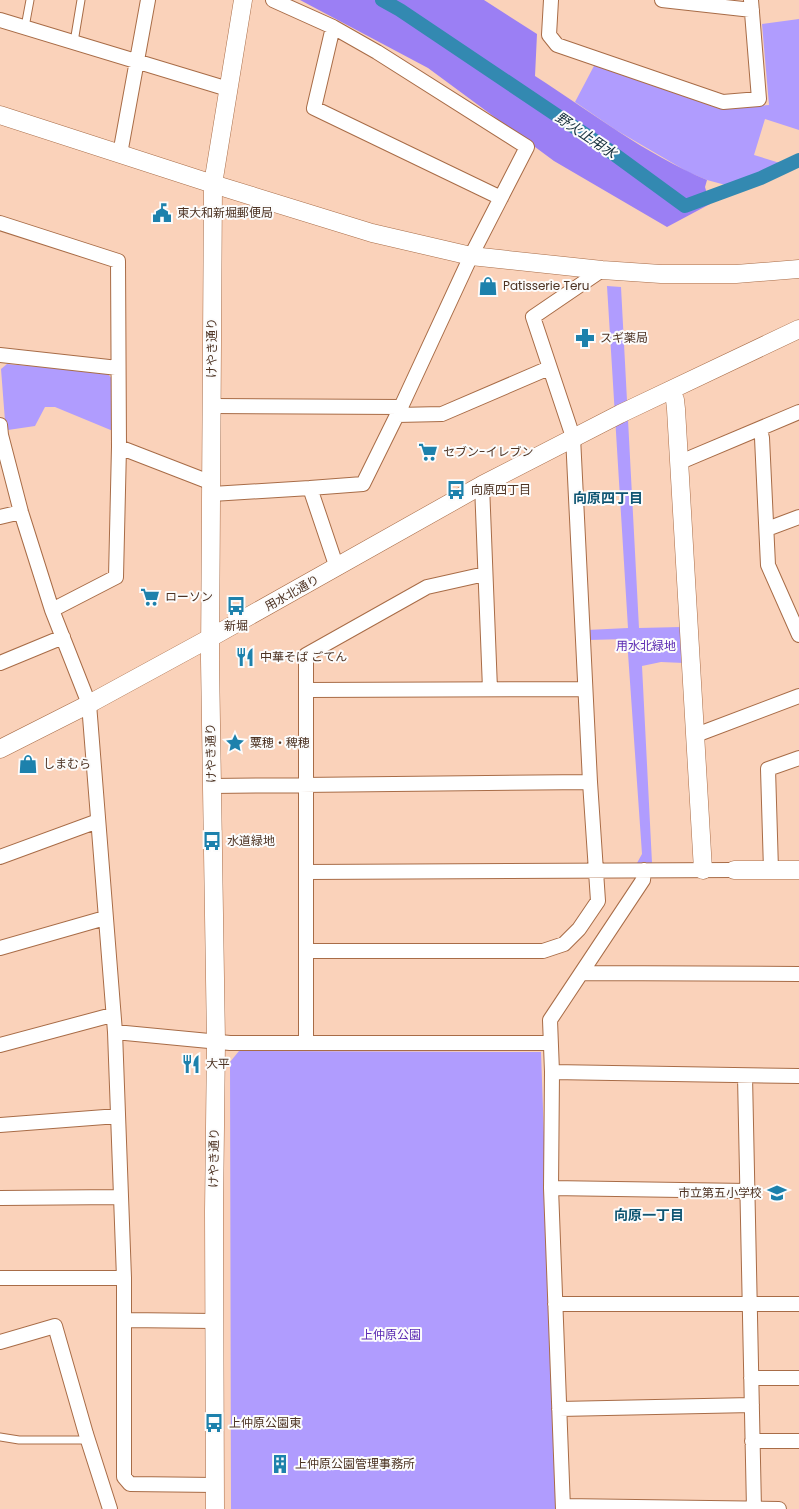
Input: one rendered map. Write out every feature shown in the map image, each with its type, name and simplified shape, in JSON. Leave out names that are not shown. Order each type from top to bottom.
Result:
[{"type":"street","points":[[120,154],[148,0]]},
{"type":"street","name":"けやき通り","points":[[215,1509],[216,1042],[210,638],[213,184],[242,0]]},
{"type":"street","points":[[119,447],[212,489],[310,488],[363,484],[471,256],[527,146],[377,52],[332,27],[273,0]]},
{"type":"street","points":[[551,0],[548,35],[557,45],[723,102],[759,99],[752,5],[662,0]]},
{"type":"street","points":[[0,20],[228,89]]},
{"type":"street","points":[[332,27],[314,108],[501,198]]},
{"type":"street","points":[[0,115],[372,233],[471,256],[602,270],[660,274],[717,274],[799,269]]},
{"type":"street","points":[[0,223],[118,261],[119,447],[116,577],[52,610]]},
{"type":"street","points":[[306,951],[543,951],[564,944],[579,929],[598,901],[585,689],[578,435],[549,368],[533,317],[602,270]]},
{"type":"street","name":"用水北通り","points":[[0,749],[89,704],[210,638],[482,485],[578,435],[799,329]]},
{"type":"street","points":[[0,355],[118,368]]},
{"type":"street","points":[[212,406],[399,411],[442,414],[549,368]]},
{"type":"street","points":[[671,391],[675,400],[703,870]]},
{"type":"street","points":[[678,463],[799,412]]},
{"type":"street","points":[[0,425],[1,436],[21,512],[52,610],[89,704],[112,1015],[115,1032],[125,1320],[124,1476],[130,1484],[215,1486]]},
{"type":"street","points":[[760,430],[762,438],[768,565],[797,627]]},
{"type":"street","points":[[482,485],[490,689]]},
{"type":"street","points":[[310,488],[337,568]]},
{"type":"street","points":[[0,517],[21,512]]},
{"type":"street","points":[[767,529],[799,517]]},
{"type":"street","points":[[306,1042],[306,655],[427,587],[485,574]]},
{"type":"street","points":[[0,663],[63,637]]},
{"type":"street","points":[[306,690],[585,689]]},
{"type":"street","points":[[696,735],[799,696]]},
{"type":"street","points":[[771,870],[768,769],[799,758]]},
{"type":"street","points":[[211,786],[590,782]]},
{"type":"street","points":[[0,857],[98,821]]},
{"type":"street","points":[[644,870],[643,880],[550,1020],[552,1072],[551,1188],[563,1508],[779,1509]]},
{"type":"street","points":[[306,872],[799,870]]},
{"type":"street","points":[[0,948],[105,918]]},
{"type":"street","points":[[582,973],[799,974]]},
{"type":"street","points":[[0,1045],[112,1015]]},
{"type":"street","points":[[115,1032],[216,1042],[550,1043]]},
{"type":"street","points":[[552,1072],[799,1076]]},
{"type":"street","points":[[745,1076],[754,1509]]},
{"type":"street","points":[[0,1125],[118,1116]]},
{"type":"street","points":[[551,1188],[747,1191]]},
{"type":"street","points":[[0,1198],[122,1197]]},
{"type":"street","points":[[0,1278],[124,1278]]},
{"type":"street","points":[[555,1304],[799,1304]]},
{"type":"street","points":[[125,1320],[214,1320]]},
{"type":"street","points":[[0,1342],[54,1326],[110,1509]]},
{"type":"street","points":[[751,1378],[799,1378]]},
{"type":"street","points":[[559,1409],[752,1405]]},
{"type":"street","points":[[752,1441],[799,1441]]},
{"type":"lane","points":[[25,28],[30,0]]},
{"type":"lane","points":[[74,42],[81,0]]},
{"type":"lane","points":[[0,1437],[19,1440],[88,1440]]},
{"type":"green space","points":[[799,19],[799,130],[765,119],[754,155],[783,164],[733,187],[707,180],[688,172],[616,130],[575,102],[595,64],[720,109],[769,105],[762,24]]},
{"type":"green space","name":"用水北緑地","points":[[607,286],[621,287],[639,628],[681,627],[684,663],[661,662],[642,666],[652,863],[637,863],[642,854],[627,639],[588,640],[587,630],[628,628]]},
{"type":"green space","points":[[7,364],[107,373],[113,380],[113,431],[55,407],[45,407],[35,426],[8,430],[5,421],[1,369]]},
{"type":"green space","name":"上仲原公園","points":[[239,1051],[541,1052],[557,1509],[231,1509],[230,1062]]},
{"type":"shaded area","points":[[300,0],[484,0],[537,34],[535,76],[640,145],[684,170],[707,180],[705,187],[710,204],[667,227],[554,161],[428,68]]},
{"type":"waterway","name":"野火止用水","points":[[382,0],[400,10],[607,149],[685,206],[761,178],[799,160]]},
{"type":"place","name":"東大和新堀郵便局","points":[[162,213]]},
{"type":"place","name":"Patisserie Teru","points":[[488,286]]},
{"type":"place","name":"スギ薬局","points":[[585,338]]},
{"type":"place","name":"セブン-イレブン","points":[[428,452]]},
{"type":"place","name":"向原四丁目","points":[[456,490]]},
{"type":"place","name":"ローソン","points":[[150,597]]},
{"type":"place","name":"新堀","points":[[236,606]]},
{"type":"place","name":"中華そば ごてん","points":[[245,657]]},
{"type":"place","name":"粟穂・稗穂","points":[[235,743]]},
{"type":"place","name":"しまむら","points":[[28,764]]},
{"type":"place","name":"水道緑地","points":[[212,841]]},
{"type":"place","name":"大平","points":[[191,1064]]},
{"type":"place","name":"市立第五小学校","points":[[777,1193]]},
{"type":"place","name":"上仲原公園東","points":[[214,1423]]},
{"type":"place","name":"上仲原公園管理事務所","points":[[280,1464]]},
{"type":"district","name":"向原四丁目","points":[[608,498]]},
{"type":"district","name":"向原一丁目","points":[[649,1215]]}]
